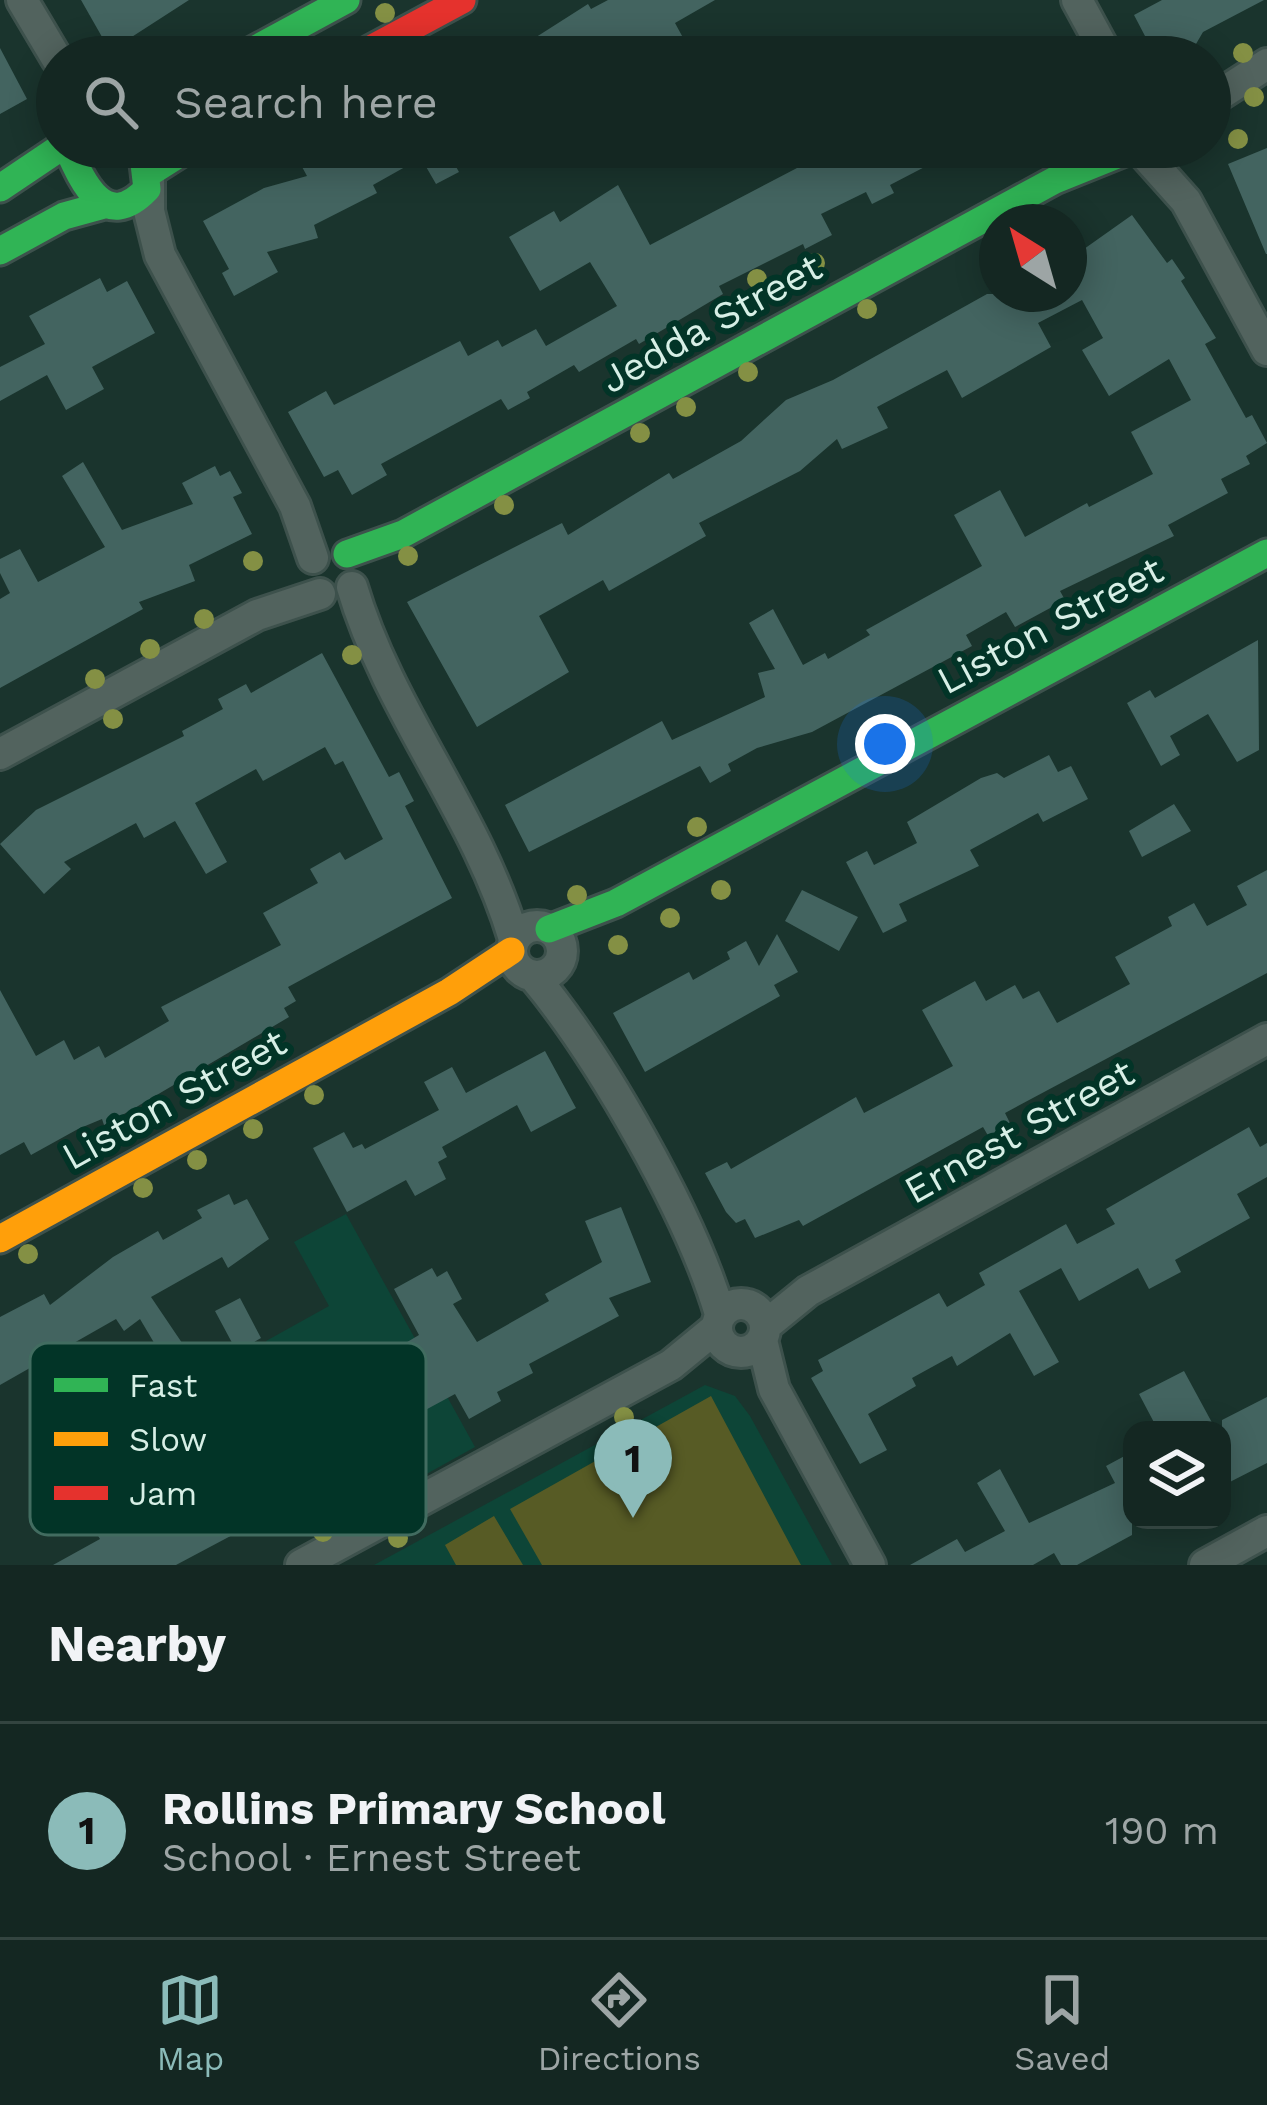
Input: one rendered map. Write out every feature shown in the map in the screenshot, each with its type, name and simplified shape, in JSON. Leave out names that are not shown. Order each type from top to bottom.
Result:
[{"type":"street","points":[[22,0],[42,36]]},
{"type":"street","points":[[280,36],[346,0]]},
{"type":"street","points":[[395,36],[462,0]]},
{"type":"street","points":[[1077,0],[1097,36]]},
{"type":"street","points":[[1231,82],[1267,64]]},
{"type":"street","points":[[0,188],[36,165]]},
{"type":"street","points":[[74,168],[83,186],[160,255]]},
{"type":"street","points":[[0,250],[64,216],[105,205],[133,204],[146,168]]},
{"type":"street","points":[[146,168],[149,211],[160,255],[870,1565]]},
{"type":"street","name":"Jedda Street","points":[[0,754],[1071,168]]},
{"type":"street","name":"Jedda Street","points":[[1055,180],[1091,168]]},
{"type":"street","points":[[1163,168],[1186,201],[1267,350]]},
{"type":"street","name":"Liston Street","points":[[0,1239],[1267,553]]},
{"type":"street","name":"Ernest Street","points":[[426,1497],[1267,1039]]},
{"type":"street","points":[[1205,1565],[1267,1531]]},
{"type":"street","name":"Ernest Street","points":[[301,1565],[356,1535]]},
{"type":"shaded area","points":[[346,1214],[417,1343],[267,1343],[329,1306],[294,1242]]},
{"type":"shaded area","points":[[426,1358],[475,1447],[426,1474]]},
{"type":"shaded area","points":[[705,1385],[735,1396],[750,1416],[832,1565],[374,1565]]},
{"type":"shaded area","points":[[711,1396],[801,1565],[542,1565],[510,1509]]},
{"type":"shaded area","points":[[494,1516],[523,1565],[456,1565],[445,1545]]},
{"type":"building","points":[[81,0],[189,0],[133,36],[101,36]]},
{"type":"building","points":[[608,0],[715,0],[675,23],[682,36],[538,36],[588,4],[591,9]]},
{"type":"building","points":[[1162,0],[1264,0],[1201,36],[1145,36],[1134,15]]},
{"type":"building","points":[[0,48],[27,99],[0,114]]},
{"type":"building","points":[[1267,148],[1267,254],[1230,168],[1231,163]]},
{"type":"building","points":[[303,168],[403,168],[373,185],[377,193],[314,225],[318,238],[267,252],[278,272],[234,296],[222,273],[229,269],[203,221],[264,188],[307,176]]},
{"type":"building","points":[[427,168],[457,168],[459,172],[436,184]]},
{"type":"building","points":[[797,168],[923,168],[890,185],[894,193],[872,204],[866,192],[821,214],[832,235],[805,249],[803,244],[719,286],[723,294],[639,344],[636,339],[579,372],[574,365],[527,392],[530,398],[508,410],[501,399],[381,464],[387,475],[352,495],[338,470],[324,477],[288,412],[326,391],[334,405],[460,341],[468,356],[498,340],[502,347],[536,329],[546,346],[617,306],[590,262],[540,291],[509,237],[554,211],[560,222],[618,185],[650,245]]},
{"type":"building","points":[[1132,215],[1167,263],[1172,259],[1185,278],[1181,281],[1216,338],[1205,344],[1246,418],[1252,415],[1267,443],[1246,456],[1250,464],[1221,479],[1228,493],[1168,525],[1174,536],[1060,591],[1065,600],[1015,627],[1006,612],[966,635],[972,646],[812,732],[757,748],[728,764],[731,771],[710,783],[700,766],[529,852],[505,805],[662,721],[672,740],[765,697],[758,673],[775,669],[749,623],[773,609],[803,665],[825,653],[828,659],[870,635],[866,630],[982,566],[954,515],[1000,490],[1025,537],[1153,474],[1131,432],[1191,400],[1169,359],[1109,396],[1082,350],[1103,338],[1087,309],[1087,247]]},
{"type":"building","points":[[100,278],[107,292],[127,281],[155,333],[92,367],[104,389],[66,410],[47,375],[0,401],[0,367],[45,344],[29,316]]},
{"type":"building","points":[[979,298],[979,312],[1059,312],[1038,323],[1051,347],[962,398],[947,370],[877,407],[888,428],[842,449],[837,439],[800,471],[699,523],[706,536],[609,591],[603,580],[539,616],[569,672],[477,727],[407,602],[562,523],[568,535],[669,473],[673,479],[741,441],[786,400],[833,380]]},
{"type":"building","points":[[83,462],[122,530],[193,504],[182,483],[215,466],[220,476],[230,471],[242,493],[233,497],[252,534],[189,565],[195,581],[139,602],[143,609],[0,688],[0,599],[10,593],[0,573],[0,559],[20,549],[38,582],[105,547],[62,476]]},
{"type":"building","points":[[1258,640],[1259,750],[1237,762],[1208,714],[1170,736],[1180,755],[1161,766],[1127,703],[1150,690],[1155,698]]},
{"type":"building","points":[[322,653],[389,777],[399,772],[414,801],[405,806],[452,898],[288,987],[296,1001],[284,1008],[289,1017],[133,1109],[104,1125],[102,1119],[78,1129],[31,1155],[24,1142],[0,1155],[0,990],[36,1056],[64,1040],[74,1060],[99,1046],[105,1058],[169,1021],[161,1007],[281,945],[263,913],[318,883],[310,869],[340,852],[345,860],[383,839],[343,761],[335,765],[325,747],[263,781],[256,769],[195,803],[227,862],[206,874],[175,821],[144,838],[136,823],[64,862],[71,869],[44,894],[0,844],[36,810],[184,736],[182,731],[223,709],[218,699],[246,684],[251,693]]},
{"type":"building","points":[[1049,755],[1058,772],[1071,766],[1088,799],[1043,822],[1038,813],[970,850],[979,866],[899,904],[907,921],[883,933],[846,862],[867,851],[874,865],[917,843],[907,822],[981,778],[997,773],[1004,778]]},
{"type":"building","points":[[1174,804],[1191,831],[1142,857],[1129,831]]},
{"type":"building","points":[[1267,870],[1267,973],[1005,1113],[1012,1127],[990,1139],[983,1127],[803,1226],[799,1220],[755,1238],[745,1219],[736,1223],[726,1212],[705,1173],[727,1162],[731,1169],[856,1097],[864,1113],[953,1066],[922,1010],[975,981],[986,1001],[1015,985],[1023,999],[1039,991],[1057,1023],[1130,984],[1115,957],[1172,926],[1168,917],[1194,903],[1207,926],[1247,905],[1237,886]]},
{"type":"building","points":[[802,890],[858,917],[839,951],[785,921]]},
{"type":"building","points":[[777,934],[798,972],[774,985],[780,996],[645,1072],[613,1013],[689,972],[693,980],[730,959],[727,952],[746,941],[759,966]]},
{"type":"building","points":[[545,1051],[576,1108],[531,1132],[517,1105],[442,1147],[447,1157],[438,1162],[446,1179],[415,1196],[406,1180],[347,1212],[313,1148],[344,1132],[353,1148],[362,1144],[365,1149],[439,1110],[424,1082],[452,1067],[466,1093]]},
{"type":"building","points":[[1249,1127],[1260,1147],[1267,1143],[1267,1177],[1237,1194],[1250,1218],[1175,1260],[1181,1272],[1149,1289],[1138,1268],[1079,1301],[1061,1268],[1019,1291],[1059,1362],[1034,1376],[1010,1333],[957,1366],[952,1356],[912,1378],[916,1386],[868,1414],[887,1450],[860,1464],[811,1378],[823,1371],[818,1360],[939,1293],[947,1307],[985,1285],[979,1273],[1066,1224],[1077,1244],[1115,1224],[1106,1209]]},
{"type":"building","points":[[229,1194],[234,1205],[247,1199],[269,1239],[228,1268],[222,1257],[151,1297],[182,1343],[154,1343],[140,1319],[124,1331],[116,1319],[74,1343],[30,1343],[30,1368],[0,1385],[0,1317],[44,1294],[50,1305],[113,1257],[158,1231],[163,1240],[202,1218],[197,1210]]},
{"type":"building","points":[[621,1207],[651,1282],[609,1298],[619,1316],[529,1364],[533,1373],[497,1392],[501,1401],[469,1419],[455,1394],[426,1410],[426,1343],[406,1343],[419,1335],[394,1289],[432,1268],[437,1277],[447,1271],[462,1299],[453,1304],[477,1342],[549,1301],[545,1294],[602,1262],[585,1221]]},
{"type":"building","points":[[240,1298],[261,1338],[232,1343],[215,1311]]},
{"type":"building","points":[[1184,1371],[1211,1421],[1153,1421],[1139,1394]]},
{"type":"building","points":[[1267,1397],[1267,1463],[1231,1481],[1231,1421],[1222,1420]]},
{"type":"building","points":[[1123,1457],[1123,1529],[1132,1529],[1132,1535],[1077,1565],[1061,1565],[1054,1553],[1033,1565],[910,1565],[957,1539],[965,1552],[1005,1531],[977,1483],[1000,1469],[1029,1523],[1115,1483],[1106,1466]]},
{"type":"building","points":[[98,1535],[232,1535],[176,1565],[53,1565],[100,1539]]},
{"type":"traffic: fast","points":[[280,36],[346,0]]},
{"type":"traffic: fast","points":[[0,188],[36,164]]},
{"type":"traffic: fast","points":[[77,168],[97,198],[119,206],[147,189],[144,168]]},
{"type":"traffic: fast","points":[[149,173],[157,168]]},
{"type":"traffic: fast","points":[[347,554],[403,534],[1085,168]]},
{"type":"traffic: fast","points":[[0,251],[64,216],[104,205]]},
{"type":"traffic: fast","points":[[549,929],[616,903],[1267,553]]},
{"type":"traffic: slow","points":[[0,1239],[449,992],[511,951]]},
{"type":"traffic: jam","points":[[395,36],[462,0]]},
{"type":"place","name":"Rollins Primary School","points":[[633,1518]]}]
